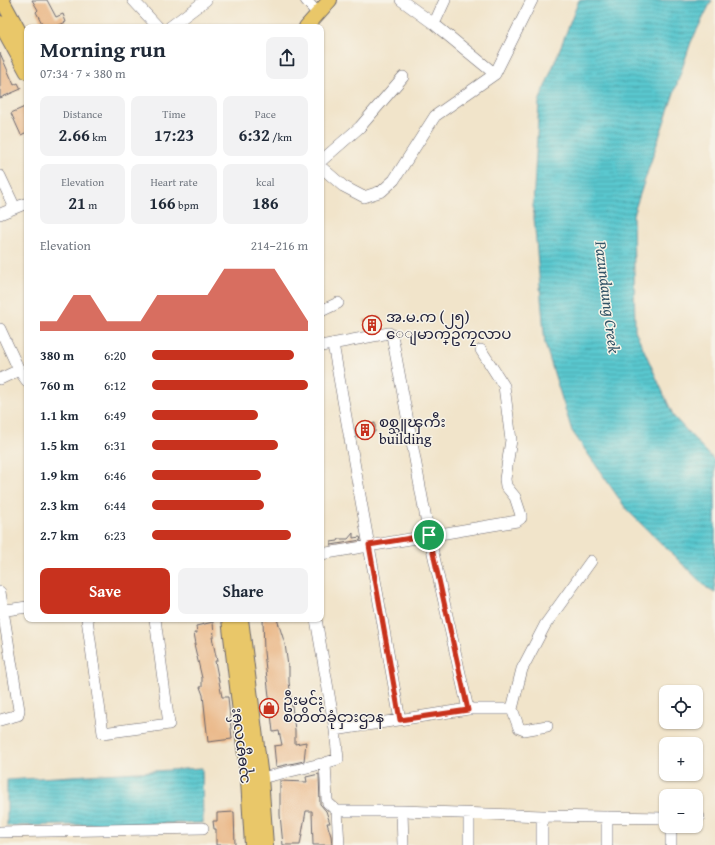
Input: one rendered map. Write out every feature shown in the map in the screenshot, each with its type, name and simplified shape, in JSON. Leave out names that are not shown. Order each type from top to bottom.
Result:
[{"type":"main road","points":[[2,0],[24,40]]},
{"type":"main road","points":[[309,24],[330,0]]},
{"type":"main road","points":[[0,23],[24,67]]},
{"type":"main road","name":"သုဓမ္မာလမ်း","points":[[228,622],[248,780],[252,845]]},
{"type":"main road","name":"သုဓမ္မာလမ်း","points":[[241,622],[261,778],[266,845]]},
{"type":"street","points":[[133,0],[155,24]]},
{"type":"street","points":[[174,24],[206,0]]},
{"type":"street","points":[[306,0],[318,14]]},
{"type":"street","points":[[401,0],[434,24],[495,74]]},
{"type":"street","points":[[434,24],[445,0]]},
{"type":"street","points":[[324,170],[343,186],[364,197],[382,191],[394,180],[435,116],[495,74],[532,0]]},
{"type":"street","points":[[324,158],[360,127],[403,77]]},
{"type":"street","points":[[0,176],[15,208]]},
{"type":"street","points":[[1,214],[24,204]]},
{"type":"street","points":[[324,310],[338,303]]},
{"type":"street","points":[[0,329],[19,370],[24,375]]},
{"type":"street","points":[[324,346],[389,333],[392,335],[429,535],[468,710]]},
{"type":"street","points":[[333,344],[400,720]]},
{"type":"street","points":[[324,553],[516,521],[521,518],[515,497],[506,486],[505,479],[511,440],[504,386],[481,350]]},
{"type":"street","points":[[0,379],[19,370]]},
{"type":"street","points":[[547,726],[524,730],[519,728],[512,708],[522,669],[545,625],[591,561]]},
{"type":"street","points":[[0,592],[19,710],[18,715],[0,720]]},
{"type":"street","points":[[2,611],[24,607]]},
{"type":"street","points":[[87,622],[103,733],[169,724],[155,622]]},
{"type":"street","points":[[261,778],[325,763],[338,758],[335,730],[317,622]]},
{"type":"street","points":[[335,730],[468,710],[512,708]]},
{"type":"street","points":[[325,763],[327,800],[328,803],[338,811],[402,811],[542,816],[659,818]]},
{"type":"street","points":[[338,811],[339,845]]},
{"type":"street","points":[[402,811],[403,845]]},
{"type":"street","points":[[468,814],[469,845]]},
{"type":"street","points":[[542,816],[542,845]]},
{"type":"street","points":[[607,816],[607,845]]},
{"type":"street","points":[[0,832],[203,828]]},
{"type":"street","points":[[671,833],[671,845]]},
{"type":"water","name":"Pazundaung Creek","points":[[579,0],[712,0],[691,42],[633,215],[635,330],[674,417],[715,461],[715,593],[708,589],[627,510],[572,431],[545,344],[533,206],[539,102]]},
{"type":"water","points":[[202,768],[203,823],[7,826],[7,780]]},
{"type":"building","points":[[32,0],[47,0],[56,17],[63,14],[66,22],[62,24],[42,24],[36,12],[38,10]]},
{"type":"building","points":[[0,53],[14,85],[18,83],[21,89],[0,98]]},
{"type":"building","points":[[24,107],[24,134],[21,135],[11,113]]},
{"type":"building","name":"အ.မ.က (၂၅) ေျမာက္ဥကၠလာပ","points":[[379,316],[381,327],[365,330],[363,320]]},
{"type":"building","name":"စစ္သူၾကီး building","points":[[375,423],[375,432],[357,437],[355,428]]},
{"type":"building","points":[[353,533],[353,538],[360,537],[361,540],[331,545],[331,542],[338,541],[339,539],[348,539]]},
{"type":"building","points":[[213,622],[214,637],[212,637],[217,661],[215,661],[222,697],[228,697],[232,739],[208,742],[203,695],[200,687],[202,687],[202,678],[194,644],[196,644],[194,633],[197,633],[196,626]]},
{"type":"building","points":[[263,622],[278,622],[285,644],[289,666],[289,682],[295,730],[295,744],[306,742],[304,761],[276,767],[274,746],[282,745],[279,731],[273,732],[264,652]]},
{"type":"building","points":[[319,774],[320,804],[326,811],[330,823],[327,823],[332,845],[313,845],[312,811],[306,811],[300,845],[283,845],[280,815],[280,781],[307,782],[306,777]]},
{"type":"building","points":[[234,812],[235,845],[216,845],[216,829],[214,829],[213,821],[217,821],[217,813]]},
{"type":"place","name":"အ.မ.က (၂၅) ေျမာက္ဥကၠလာပ","points":[[372,325]]},
{"type":"place","name":"စစ္သူၾကီး building","points":[[365,430]]},
{"type":"place","name":"ဦးမင်း စတိတ်ခုံငှားဌာန","points":[[269,708]]},
{"type":"route","points":[[429,535],[468,710],[400,720],[369,545],[429,535]]}]
